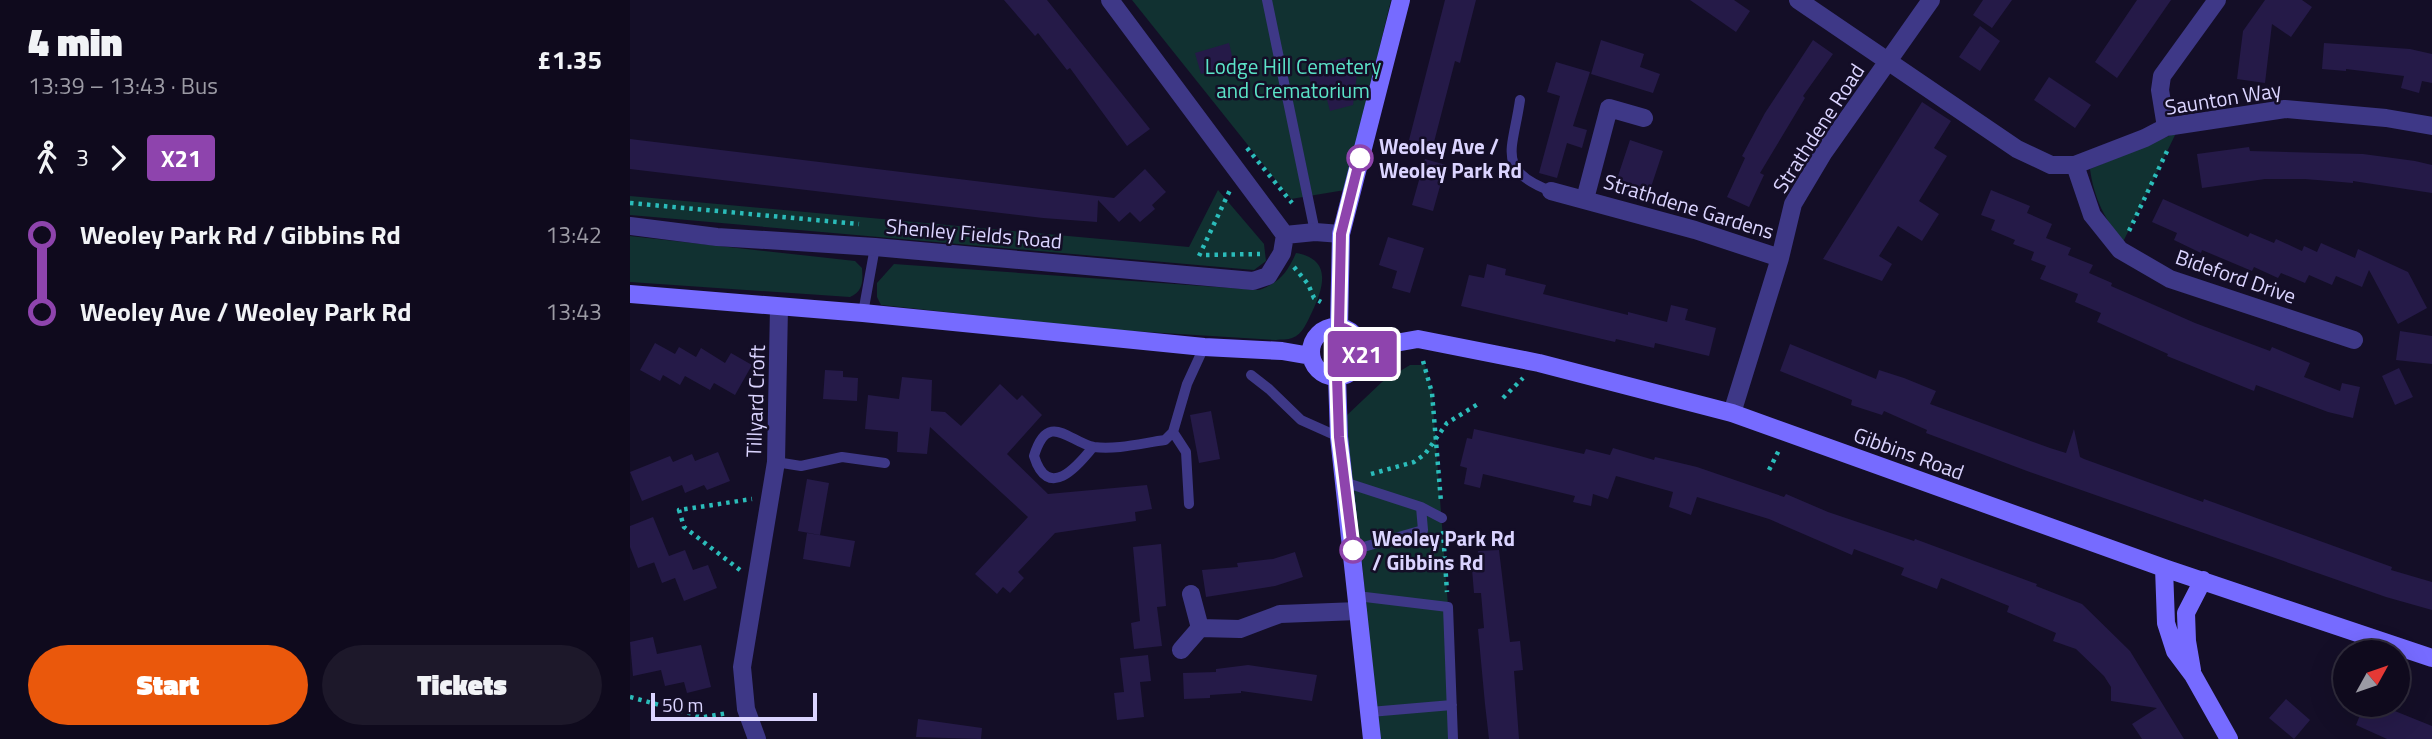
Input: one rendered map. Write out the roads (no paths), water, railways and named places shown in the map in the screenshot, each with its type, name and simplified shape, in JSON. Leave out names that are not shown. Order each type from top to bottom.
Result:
[{"type":"street","points":[[1110,0],[1285,234],[1341,234]]},
{"type":"street","points":[[1339,327],[1341,234],[1401,0]]},
{"type":"street","name":"Saunton Way","points":[[1798,0],[2017,149],[2051,165],[2075,165],[2173,126],[2285,109],[2386,118],[2432,126]]},
{"type":"street","name":"Strathdene Road","points":[[1732,413],[1780,258],[1793,204],[1824,152],[1931,0]]},
{"type":"street","points":[[2173,126],[2160,90],[2162,76],[2217,0]]},
{"type":"street","name":"Strathdene Gardens","points":[[1585,199],[1609,108],[1644,118]]},
{"type":"street","name":"Bideford Drive","points":[[2075,165],[2092,215],[2120,250],[2170,279],[2354,340]]},
{"type":"street","name":"Strathdene Gardens","points":[[1550,191],[1585,199],[1780,258]]},
{"type":"street","name":"Shenley Fields Road","points":[[630,226],[717,237],[874,247],[1253,281],[1268,276],[1282,253],[1285,234]]},
{"type":"street","points":[[630,294],[863,313],[1204,347],[1282,351],[1311,356]]},
{"type":"street","name":"Tillyard Croft","points":[[757,739],[746,709],[742,667],[776,462],[779,307]]},
{"type":"street","points":[[1339,327],[1346,328],[1358,338],[1362,352],[1361,360],[1352,372],[1337,377],[1318,369],[1311,356],[1313,341],[1318,334],[1339,327]]},
{"type":"street","name":"Gibbins Road","points":[[1362,352],[1418,339],[1539,363],[1732,413],[2164,568],[2432,657]]},
{"type":"street","points":[[1337,377],[1339,437],[1373,739]]},
{"type":"street","points":[[2164,568],[2166,623],[2175,651],[2193,675],[2230,739]]},
{"type":"street","points":[[2193,675],[2187,641],[2186,612],[2203,580]]},
{"type":"street","points":[[1191,594],[1200,628]]},
{"type":"street","points":[[1200,628],[1240,629],[1280,614],[1358,604]]},
{"type":"street","points":[[1181,650],[1200,628]]},
{"type":"lane","points":[[1267,0],[1315,232]]},
{"type":"lane","points":[[1520,100],[1511,158],[1515,171],[1528,183],[1550,191]]},
{"type":"lane","points":[[863,313],[874,247]]},
{"type":"lane","points":[[1093,447],[1073,471],[1063,477],[1045,474],[1037,465],[1034,456],[1044,436],[1052,432],[1066,433],[1093,447],[1165,440],[1173,432],[1187,384],[1204,347]]},
{"type":"lane","points":[[1251,375],[1301,421],[1339,437]]},
{"type":"lane","points":[[1173,432],[1186,452],[1189,504]]},
{"type":"lane","points":[[776,462],[802,466],[842,457],[885,463]]},
{"type":"lane","points":[[1344,482],[1420,507],[1442,519]]},
{"type":"lane","points":[[1353,550],[1423,530],[1420,507]]},
{"type":"lane","points":[[1358,604],[1448,607],[1453,739]]},
{"type":"lane","points":[[1370,712],[1452,705]]},
{"type":"place","name":"Weoley Ave / Weoley Park Rd","points":[[1360,158]]},
{"type":"place","name":"Weoley Park Rd / Gibbins Rd","points":[[1353,550]]},
{"type":"park label","name":"Lodge Hill Cemetery and Crematorium","points":[[1293,78]]}]
